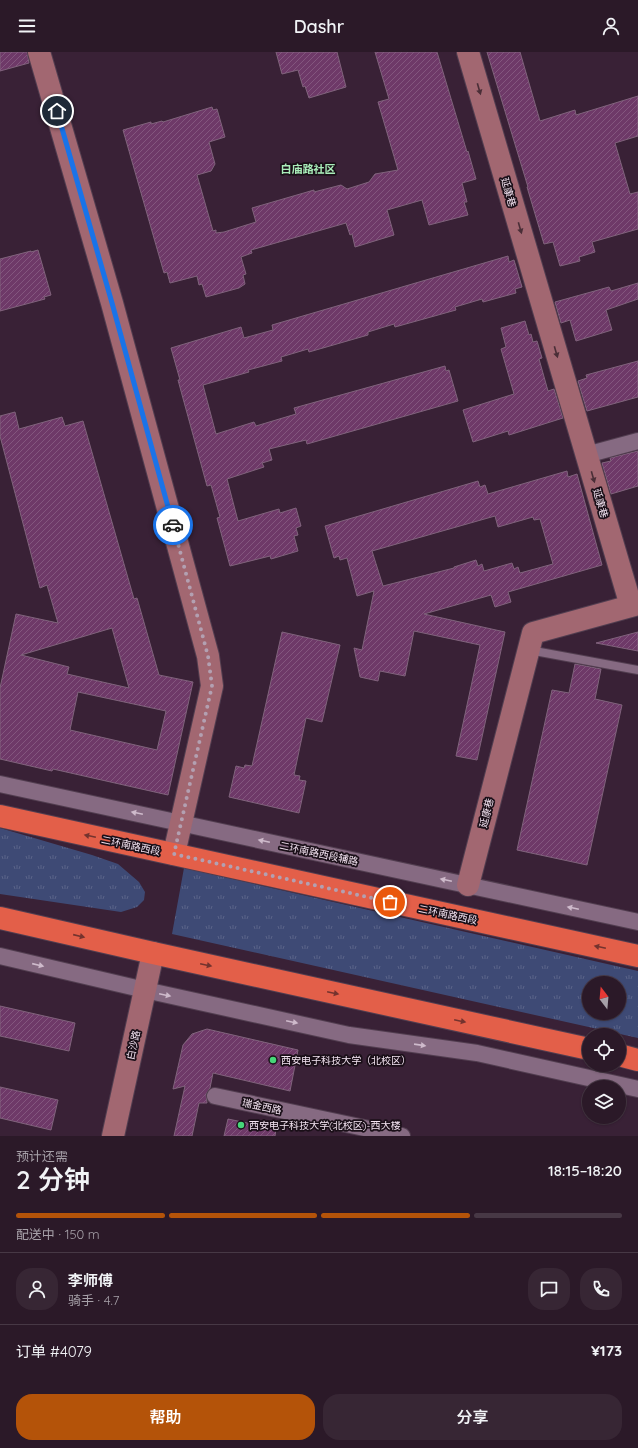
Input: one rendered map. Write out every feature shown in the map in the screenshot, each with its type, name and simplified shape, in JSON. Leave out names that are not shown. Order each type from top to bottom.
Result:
[{"type":"highway","name":"二环南路西段","points":[[0,816],[638,956]]},
{"type":"highway","points":[[0,918],[153,954],[582,1047]]},
{"type":"highway","points":[[626,1057],[638,1060]]},
{"type":"street","points":[[40,52],[112,303],[208,656],[212,686],[174,854]]},
{"type":"street","name":"延康巷","points":[[468,52],[586,455],[635,605],[532,633],[468,885]]},
{"type":"street","points":[[586,455],[638,441]]},
{"type":"street","name":"二环南路西段辅路","points":[[0,784],[638,922]]},
{"type":"street","name":"白沙路","points":[[113,1136],[153,954]]},
{"type":"street","points":[[0,956],[349,1035],[477,1054],[638,1089]]},
{"type":"street","name":"瑞金西路","points":[[215,1096],[402,1136]]},
{"type":"lane","points":[[528,650],[638,670]]},
{"type":"green space","points":[[0,828],[118,864],[139,882],[145,892],[144,900],[137,907],[121,912],[0,894]]},
{"type":"green space","points":[[184,868],[638,971],[638,1038],[626,1035],[626,1028],[593,1028],[172,934]]},
{"type":"building","points":[[0,52],[27,52],[29,63],[0,71]]},
{"type":"building","points":[[276,52],[337,52],[346,87],[309,98],[305,86],[303,87],[298,70],[282,74]]},
{"type":"building","points":[[375,52],[437,52],[476,179],[462,183],[467,202],[464,202],[468,215],[429,225],[422,200],[387,210],[394,235],[355,247],[352,234],[350,235],[346,223],[251,250],[252,253],[241,257],[246,274],[243,275],[245,284],[239,288],[206,297],[202,284],[199,285],[197,276],[170,283],[167,272],[164,273],[123,130],[151,122],[151,124],[163,122],[212,107],[213,110],[217,109],[225,137],[209,142],[215,164],[211,171],[197,175],[213,231],[216,230],[216,233],[224,232],[256,222],[252,208],[314,190],[314,192],[341,185],[347,189],[369,182],[375,174],[398,170],[378,102],[389,99]]},
{"type":"building","points":[[487,52],[520,52],[540,121],[575,110],[576,115],[638,96],[638,136],[615,143],[630,194],[638,192],[638,229],[592,242],[595,252],[579,257],[580,261],[560,266],[553,242],[544,244]]},
{"type":"building","points":[[38,250],[51,295],[44,297],[45,299],[0,311],[0,259]]},
{"type":"building","points":[[508,256],[509,262],[514,260],[522,287],[515,289],[516,293],[483,302],[482,299],[455,307],[456,310],[395,327],[394,324],[368,332],[368,335],[309,352],[308,349],[281,357],[282,361],[248,370],[249,372],[203,385],[216,434],[254,422],[256,426],[296,414],[294,408],[445,366],[446,371],[449,370],[458,401],[307,444],[306,440],[269,449],[272,460],[262,463],[264,467],[227,479],[238,521],[279,509],[280,513],[296,508],[301,526],[296,528],[298,535],[294,536],[298,551],[271,559],[270,556],[230,566],[217,518],[220,517],[211,485],[207,486],[178,380],[180,380],[171,348],[241,327],[244,338],[273,330],[272,325]]},
{"type":"building","points":[[638,283],[638,299],[606,310],[612,330],[576,341],[570,320],[561,323],[555,302],[609,287],[611,291]]},
{"type":"building","points":[[525,321],[529,335],[531,334],[533,342],[537,341],[542,358],[539,359],[548,391],[554,389],[563,418],[509,435],[508,431],[473,442],[463,410],[514,394],[501,349],[506,347],[501,328]]},
{"type":"building","points":[[638,361],[638,397],[587,411],[578,381],[587,378],[586,375]]},
{"type":"building","points":[[15,412],[19,429],[62,417],[65,426],[83,421],[134,599],[137,598],[159,675],[193,682],[168,795],[53,769],[52,771],[0,759],[0,688],[16,614],[58,623],[47,585],[40,588],[0,436],[0,416]],"holes":[[[112,628],[129,688],[67,674],[69,667],[21,655]],[[78,692],[166,711],[157,750],[70,730]]]},
{"type":"building","points":[[638,451],[638,486],[611,494],[602,463],[611,461],[610,458]]},
{"type":"building","points":[[567,471],[568,477],[577,474],[602,565],[508,592],[511,602],[495,607],[491,595],[424,614],[505,632],[477,760],[456,756],[480,645],[414,631],[405,676],[380,671],[378,681],[360,677],[354,648],[362,650],[374,591],[357,596],[347,558],[340,560],[339,556],[334,558],[325,526],[478,481],[480,487],[485,485],[488,494]],"holes":[[[495,516],[498,527],[533,517],[534,520],[540,519],[553,564],[520,573],[518,567],[514,569],[512,563],[484,571],[482,564],[478,566],[476,560],[454,568],[383,586],[372,551]]]},
{"type":"building","points":[[282,632],[340,645],[322,722],[306,718],[294,775],[300,776],[299,780],[306,781],[299,813],[229,797],[236,766],[244,768],[245,765],[252,766]]},
{"type":"building","points":[[638,632],[638,651],[596,643]]},
{"type":"building","points":[[575,664],[601,669],[595,699],[622,705],[587,865],[517,850],[552,690],[569,693]]},
{"type":"building","points":[[0,1006],[75,1023],[69,1051],[0,1036]]},
{"type":"building","points":[[207,1029],[298,1050],[290,1091],[213,1073],[210,1088],[206,1094],[207,1103],[199,1103],[192,1136],[174,1136],[185,1086],[173,1089],[183,1045],[192,1034]]},
{"type":"building","points":[[0,1087],[58,1100],[51,1130],[0,1118]]},
{"type":"building","name":"西安电子科技大学(北校区)-西大楼","points":[[228,1119],[276,1129],[275,1136],[224,1136]]},
{"type":"way so far","points":[[173,525],[208,656],[212,686],[174,854],[390,902]]},
{"type":"place","name":"西安电子科技大学（北校区）","points":[[273,1060]]},
{"type":"place","name":"西安电子科技大学(北校区)-西大楼","points":[[241,1125]]},
{"type":"district","name":"白庙路社区","points":[[308,169]]},
{"type":"route","points":[[57,111],[173,525]]}]
